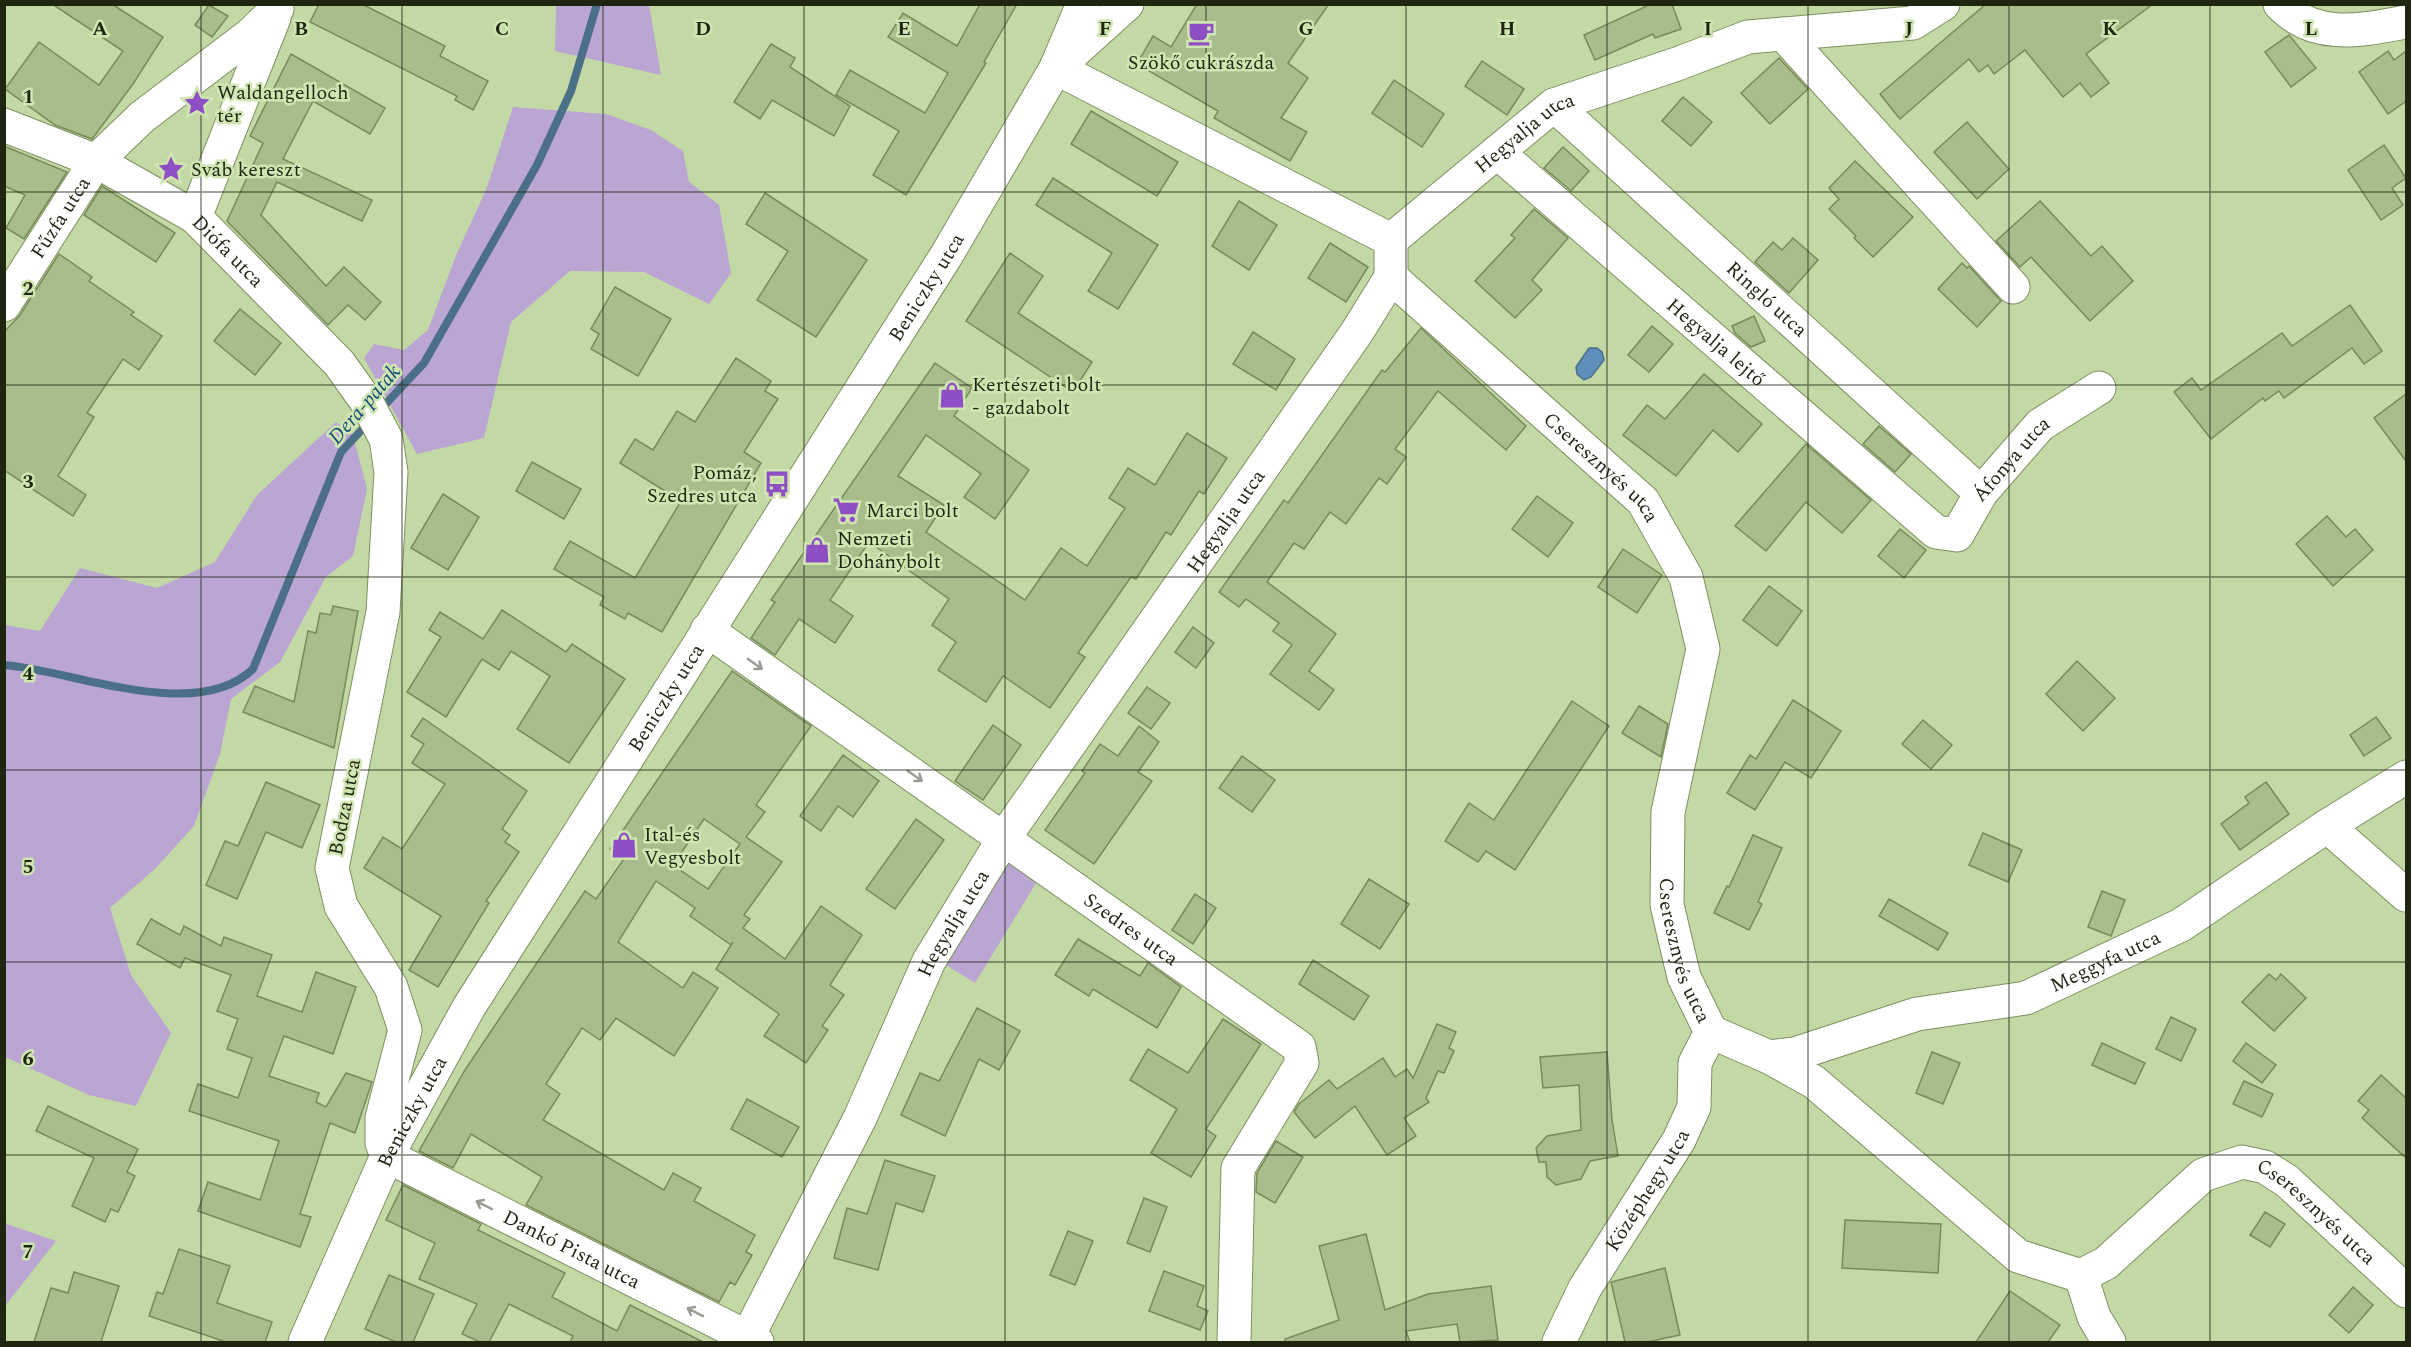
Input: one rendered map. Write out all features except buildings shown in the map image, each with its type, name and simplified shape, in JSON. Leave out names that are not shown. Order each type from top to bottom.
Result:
[{"type":"street","points":[[1056,68],[1083,4]]},
{"type":"street","points":[[1056,68],[1127,4]]},
{"type":"street","name":"Hegyalja utca","points":[[1391,240],[1554,105],[1748,37],[1913,23],[1943,4]]},
{"type":"street","points":[[2280,4],[2292,17],[2319,29],[2350,32],[2406,22]]},
{"type":"street","points":[[96,161],[142,117],[250,35],[278,7]]},
{"type":"street","name":"Diófa utca","points":[[278,7],[195,217],[339,363],[366,401],[386,440]]},
{"type":"street","points":[[1782,34],[2013,287]]},
{"type":"street","points":[[1056,68],[1391,240],[1391,276]]},
{"type":"street","name":"Beniczky utca","points":[[305,1342],[387,1156],[481,987],[946,256],[1056,68]]},
{"type":"street","name":"Ringló utca","points":[[1554,105],[1981,493]]},
{"type":"street","points":[[4,125],[96,161],[195,217]]},
{"type":"street","name":"Hegyalja lejtő","points":[[1497,152],[1936,532]]},
{"type":"street","name":"Fűzfa utca","points":[[4,305],[96,161]]},
{"type":"street","name":"Hegyalja utca","points":[[750,1341],[860,1118],[929,961],[1004,838],[1357,332],[1391,276]]},
{"type":"street","name":"Cseresznyés utca","points":[[1391,276],[1643,501],[1686,577],[1703,649],[1668,812],[1667,905],[1684,977],[1711,1032],[1769,1057],[1814,1082],[2018,1256],[2081,1276],[2106,1263],[2203,1174],[2242,1162],[2265,1167],[2287,1181],[2406,1291]]},
{"type":"street","name":"Áfonya utca","points":[[1936,532],[1957,535],[1981,493],[2040,425],[2099,388]]},
{"type":"street","name":"Bodza utca","points":[[386,440],[391,472],[383,612],[332,868],[341,906],[391,987],[405,1030],[382,1118],[382,1143],[387,1156]]},
{"type":"street","name":"Szedres utca","points":[[707,630],[1299,1047],[1302,1063],[1238,1168],[1234,1342]]},
{"type":"street","name":"Meggyfa utca","points":[[1769,1057],[1795,1054],[1917,1014],[2026,998],[2181,925],[2327,826],[2406,777]]},
{"type":"street","points":[[2327,826],[2406,895]]},
{"type":"street","name":"Középhegy utca","points":[[1559,1342],[1585,1288],[1679,1140],[1694,1107],[1695,1063],[1711,1032]]},
{"type":"street","name":"Dankó Pista utca","points":[[387,1156],[750,1341]]},
{"type":"street","points":[[2081,1276],[2094,1317],[2109,1342]]},
{"type":"shaded area","points":[[556,5],[649,5],[661,75],[555,51]]},
{"type":"shaded area","points":[[513,107],[606,114],[651,130],[683,151],[689,182],[719,205],[731,273],[709,304],[644,272],[570,271],[511,322],[484,438],[417,454],[364,358],[374,344],[404,350],[428,330],[457,253],[486,190]]},
{"type":"shaded area","points":[[336,422],[353,435],[367,489],[353,556],[326,577],[280,662],[231,699],[220,754],[194,826],[155,869],[110,908],[131,975],[171,1033],[136,1106],[89,1095],[5,1057],[5,625],[40,631],[80,568],[157,588],[215,562],[257,495]]},
{"type":"shaded area","points":[[1004,849],[1041,875],[975,983],[938,960]]},
{"type":"shaded area","points":[[4,1223],[56,1241],[5,1306],[4,1305]]},
{"type":"water","points":[[1589,348],[1597,348],[1602,352],[1604,360],[1591,377],[1584,380],[1577,374],[1576,367]]},
{"type":"waterway","name":"Dera-patak","points":[[380,410],[424,363],[537,165],[571,91],[597,4]]},
{"type":"waterway","name":"Dera-patak","points":[[4,665],[133,690],[167,693],[200,692],[229,685],[253,669],[341,452],[369,422]]},
{"type":"place","name":"Szökő cukrászda","points":[[1201,33]]},
{"type":"place","name":"Waldangelloch tér","points":[[197,103]]},
{"type":"place","name":"Sváb kereszt","points":[[171,169]]},
{"type":"place","name":"Kertészeti bolt - gazdabolt","points":[[952,395]]},
{"type":"place","name":"Pomáz, Szedres utca","points":[[777,484]]},
{"type":"place","name":"Marci bolt","points":[[846,510]]},
{"type":"place","name":"Nemzeti Dohánybolt","points":[[817,550]]},
{"type":"place","name":"Ital-és Vegyesbolt","points":[[624,845]]}]
